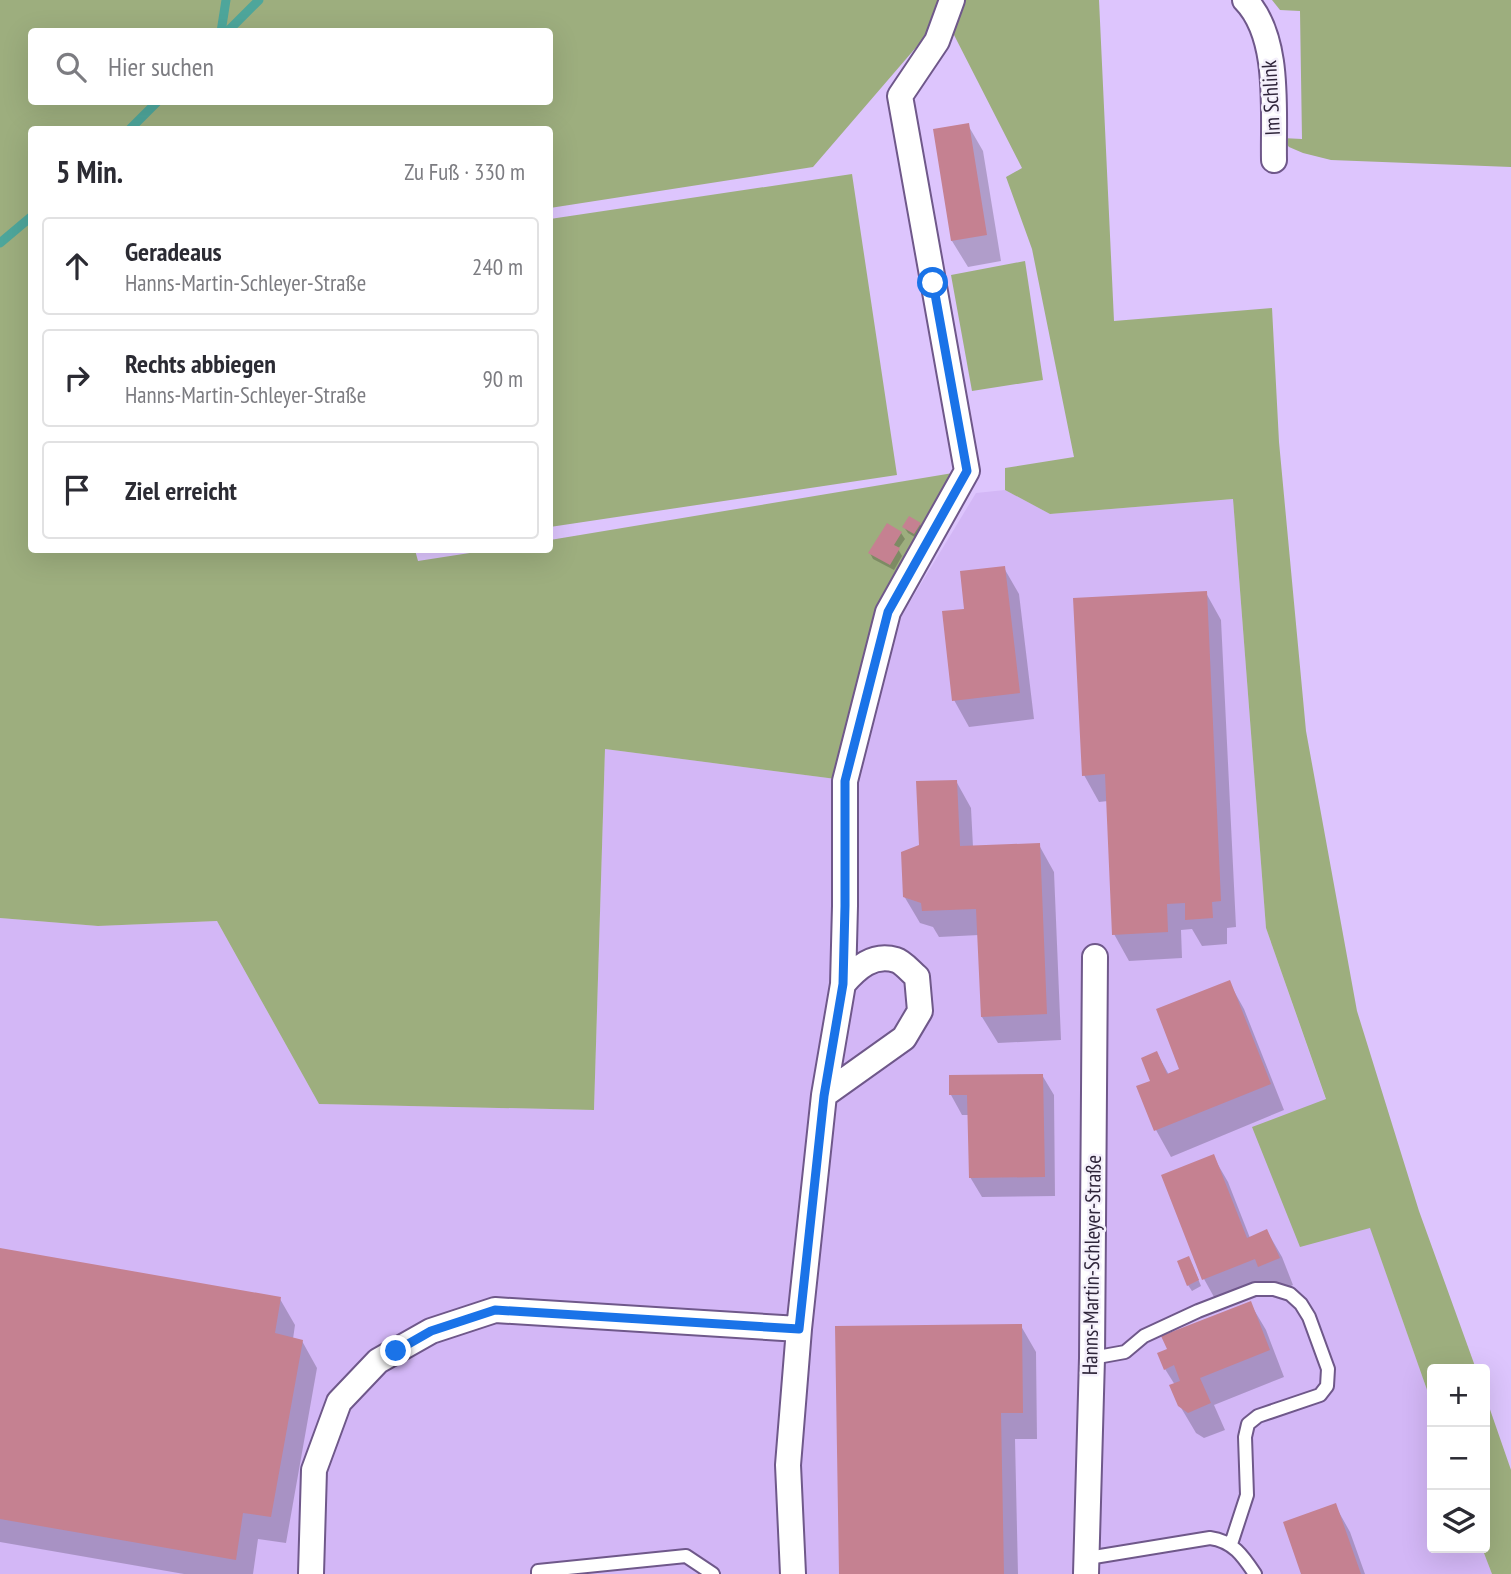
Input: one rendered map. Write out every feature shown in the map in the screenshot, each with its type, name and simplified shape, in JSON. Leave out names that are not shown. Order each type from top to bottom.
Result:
[{"type":"street","points":[[793,1574],[788,1465],[799,1329],[824,1096],[843,984],[845,781],[888,612],[967,471],[900,96],[937,41],[952,0]]},
{"type":"street","name":"Im Schlink","points":[[1245,0],[1254,9],[1271,57],[1274,160]]},
{"type":"street","name":"Hanns-Martin-Schleyer-Straße","points":[[1087,1566],[1095,957]]},
{"type":"street","points":[[824,1096],[904,1038],[920,1011],[917,977],[897,960],[875,958],[857,968],[843,984]]},
{"type":"street","points":[[311,1574],[314,1470],[339,1402],[379,1361],[431,1331],[495,1310],[799,1329]]},
{"type":"lane","points":[[1091,1358],[1125,1352],[1144,1336],[1255,1289],[1274,1289],[1290,1294],[1301,1304],[1309,1317],[1328,1369],[1326,1386],[1320,1395],[1258,1416],[1248,1424],[1245,1437],[1247,1495],[1231,1544]]},
{"type":"lane","points":[[1087,1566],[1210,1538],[1231,1544],[1255,1574]]},
{"type":"lane","points":[[538,1574],[685,1556],[713,1574]]},
{"type":"shaded area","points":[[1005,490],[1050,514],[1233,499],[1266,928],[1326,1100],[1252,1128],[1370,1227],[1427,1390],[1427,1553],[1484,1553],[1492,1574],[0,1574],[0,918],[98,926],[217,921],[319,1104],[594,1110],[605,749],[836,779],[896,625],[976,493]]},
{"type":"green space","points":[[0,0],[939,0],[931,30],[813,167],[553,208],[553,126],[28,126],[28,553],[416,553],[418,561],[470,553],[553,553],[553,540],[953,473],[917,545],[836,779],[605,749],[594,1110],[319,1104],[217,921],[98,926],[0,918]]},
{"type":"green space","points":[[961,0],[1099,0],[1114,321],[1272,308],[1279,442],[1306,731],[1357,1011],[1419,1211],[1474,1364],[1427,1364],[1427,1390],[1370,1228],[1300,1247],[1252,1127],[1326,1099],[1266,928],[1233,499],[1050,514],[1005,490],[1005,468],[1074,457],[1032,249],[1006,177],[1022,168],[953,33]]},
{"type":"green space","points":[[1272,0],[1511,0],[1511,167],[1331,160],[1289,147],[1282,138],[1302,139],[1300,11],[1280,10]]},
{"type":"green space","points":[[852,174],[897,475],[553,527],[553,219]]},
{"type":"green space","points":[[1025,261],[1043,380],[972,391],[951,275]]},
{"type":"green space","points":[[1490,1409],[1511,1470],[1511,1574],[1492,1574],[1484,1553],[1490,1553]]},
{"type":"building","points":[[969,123],[987,235],[951,241],[933,129]]},
{"type":"building","points":[[909,516],[921,523],[914,534],[902,527]]},
{"type":"building","points":[[887,523],[902,532],[894,545],[900,548],[890,565],[868,553]]},
{"type":"building","points":[[1005,566],[1020,693],[952,701],[942,611],[964,609],[960,571]]},
{"type":"building","points":[[1207,591],[1221,901],[1212,902],[1213,918],[1185,920],[1185,903],[1167,904],[1168,932],[1112,935],[1105,774],[1082,776],[1073,598]]},
{"type":"building","points":[[957,780],[960,846],[1040,843],[1047,1014],[981,1017],[976,909],[922,911],[921,903],[903,897],[901,852],[919,845],[916,781]]},
{"type":"building","points":[[1230,980],[1271,1084],[1154,1131],[1136,1086],[1150,1081],[1141,1058],[1157,1051],[1167,1074],[1179,1069],[1156,1009]]},
{"type":"building","points":[[1043,1074],[1045,1177],[969,1178],[967,1095],[949,1095],[949,1075]]},
{"type":"building","points":[[1214,1154],[1247,1238],[1267,1229],[1280,1258],[1258,1267],[1255,1259],[1202,1280],[1161,1175]]},
{"type":"building","points":[[0,1248],[281,1297],[275,1333],[303,1340],[271,1517],[243,1513],[236,1560],[0,1519]]},
{"type":"building","points":[[1189,1256],[1199,1280],[1187,1286],[1177,1261]]},
{"type":"building","points":[[1251,1301],[1270,1350],[1200,1378],[1211,1403],[1188,1413],[1178,1406],[1169,1385],[1180,1381],[1174,1365],[1164,1370],[1157,1353],[1167,1349],[1161,1336]]},
{"type":"building","points":[[1022,1324],[1023,1413],[1001,1413],[1004,1574],[839,1574],[835,1326]]},
{"type":"building","points":[[1336,1503],[1361,1574],[1301,1574],[1283,1522]]},
{"type":"waterway","points":[[222,28],[226,0]]},
{"type":"waterway","points":[[231,28],[259,0]]},
{"type":"waterway","points":[[133,126],[154,105]]},
{"type":"waterway","points":[[0,243],[28,219]]},
{"type":"route","points":[[396,1351],[431,1331],[495,1310],[799,1329],[824,1096],[843,984],[845,781],[888,612],[967,471],[933,283]]}]
